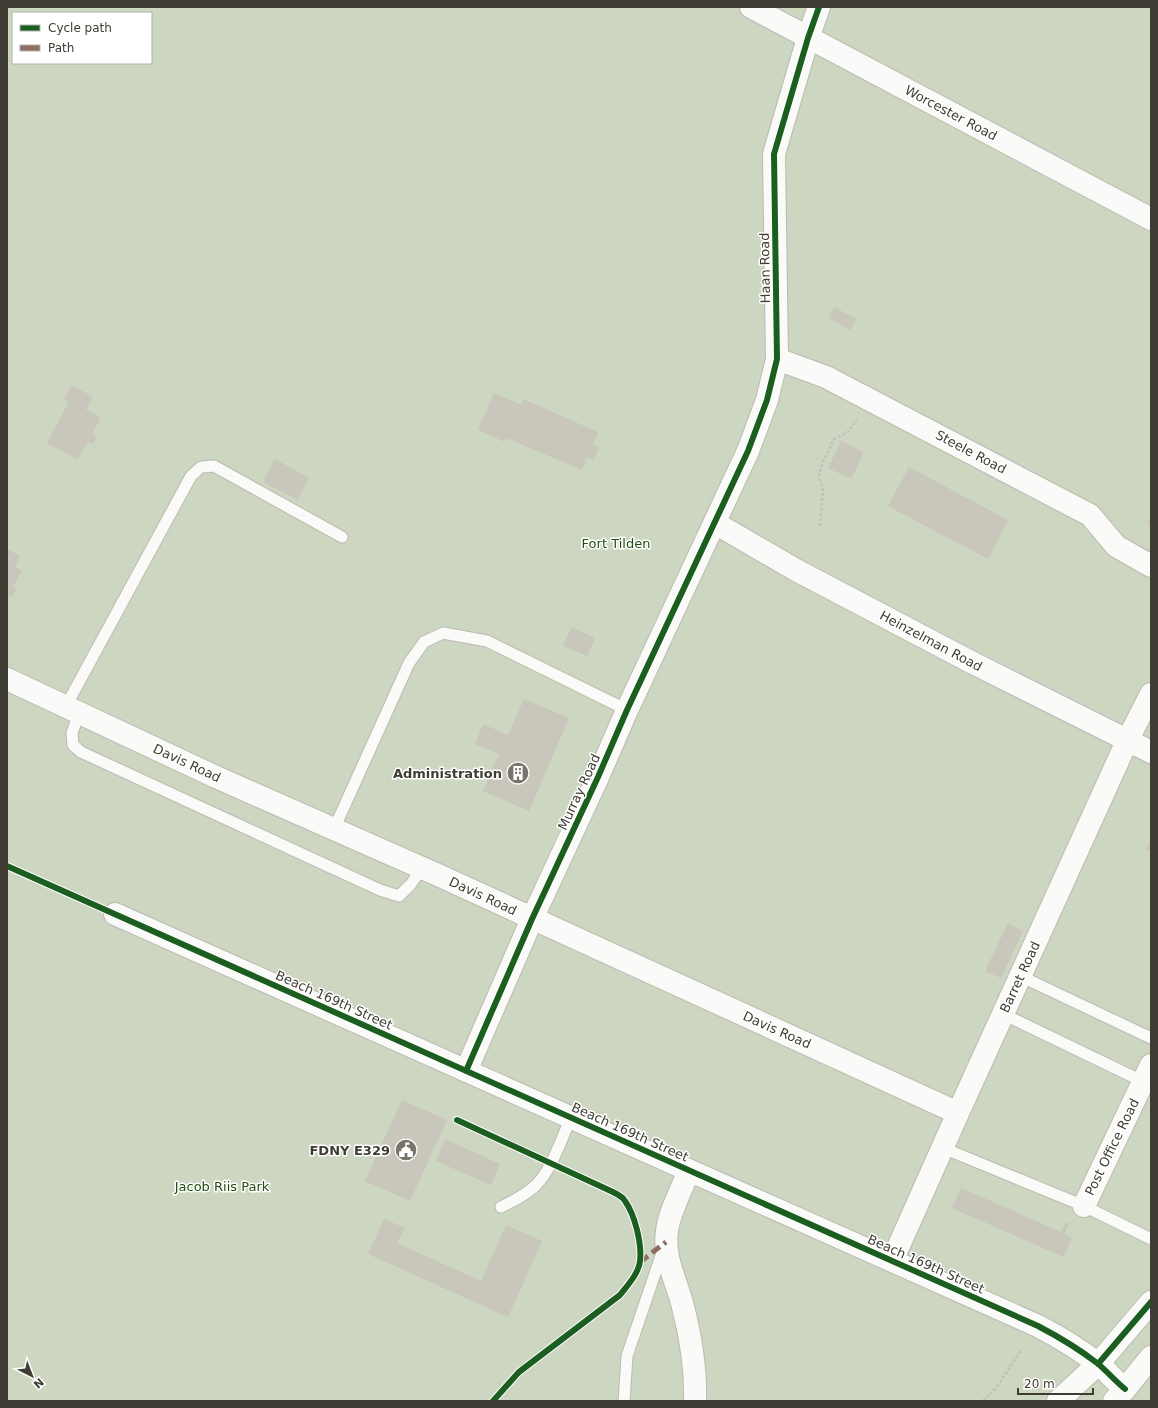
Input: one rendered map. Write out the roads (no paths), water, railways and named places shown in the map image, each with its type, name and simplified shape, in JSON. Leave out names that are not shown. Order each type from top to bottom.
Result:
[{"type":"street","name":"Worcester Road","points":[[751,7],[1151,219]]},
{"type":"street","name":"Haan Road","points":[[714,523],[751,444],[767,400],[777,359],[774,154],[808,38],[819,7]]},
{"type":"street","name":"Steele Road","points":[[777,359],[826,377],[1090,515],[1116,546],[1151,566]]},
{"type":"street","name":"Murray Road","points":[[466,1071],[532,919],[714,523]]},
{"type":"street","name":"Heinzelman Road","points":[[714,523],[796,570],[971,662],[1128,739],[1151,752]]},
{"type":"street","name":"Davis Road","points":[[7,679],[216,777],[422,868],[958,1112]]},
{"type":"street","name":"Barret Road","points":[[892,1262],[958,1112],[1128,739],[1151,694]]},
{"type":"street","name":"Beach 169th Street","points":[[115,914],[1038,1326],[1068,1343],[1098,1364],[1119,1395]]},
{"type":"street","name":"Post Office Road","points":[[1084,1206],[1147,1074]]},
{"type":"street","points":[[689,1171],[667,1229],[666,1242],[670,1269],[683,1306],[693,1352],[695,1401]]},
{"type":"street","points":[[1069,1401],[1098,1364],[1151,1302]]},
{"type":"street","points":[[1119,1395],[1151,1357]]},
{"type":"street","points":[[1058,1401],[1098,1364]]},
{"type":"lane","points":[[342,537],[214,466],[201,467],[192,476],[72,710],[73,745],[81,752],[380,890],[399,896],[411,884],[422,868]]},
{"type":"lane","points":[[334,829],[409,664],[424,642],[444,633],[487,641],[627,710]]},
{"type":"lane","points":[[1020,976],[1151,1038]]},
{"type":"lane","points":[[1003,1014],[1147,1074]]},
{"type":"lane","points":[[502,1207],[526,1194],[536,1185],[550,1163],[571,1118]]},
{"type":"lane","points":[[943,1148],[1084,1206],[1151,1239]]},
{"type":"lane","points":[[624,1401],[627,1356],[666,1242]]},
{"type":"place","name":"Administration","points":[[518,773]]},
{"type":"place","name":"FDNY E329","points":[[406,1150]]},
{"type":"park label","name":"Fort Tilden","points":[[616,543]]},
{"type":"park label","name":"Jacob Riis Park","points":[[222,1186]]}]
